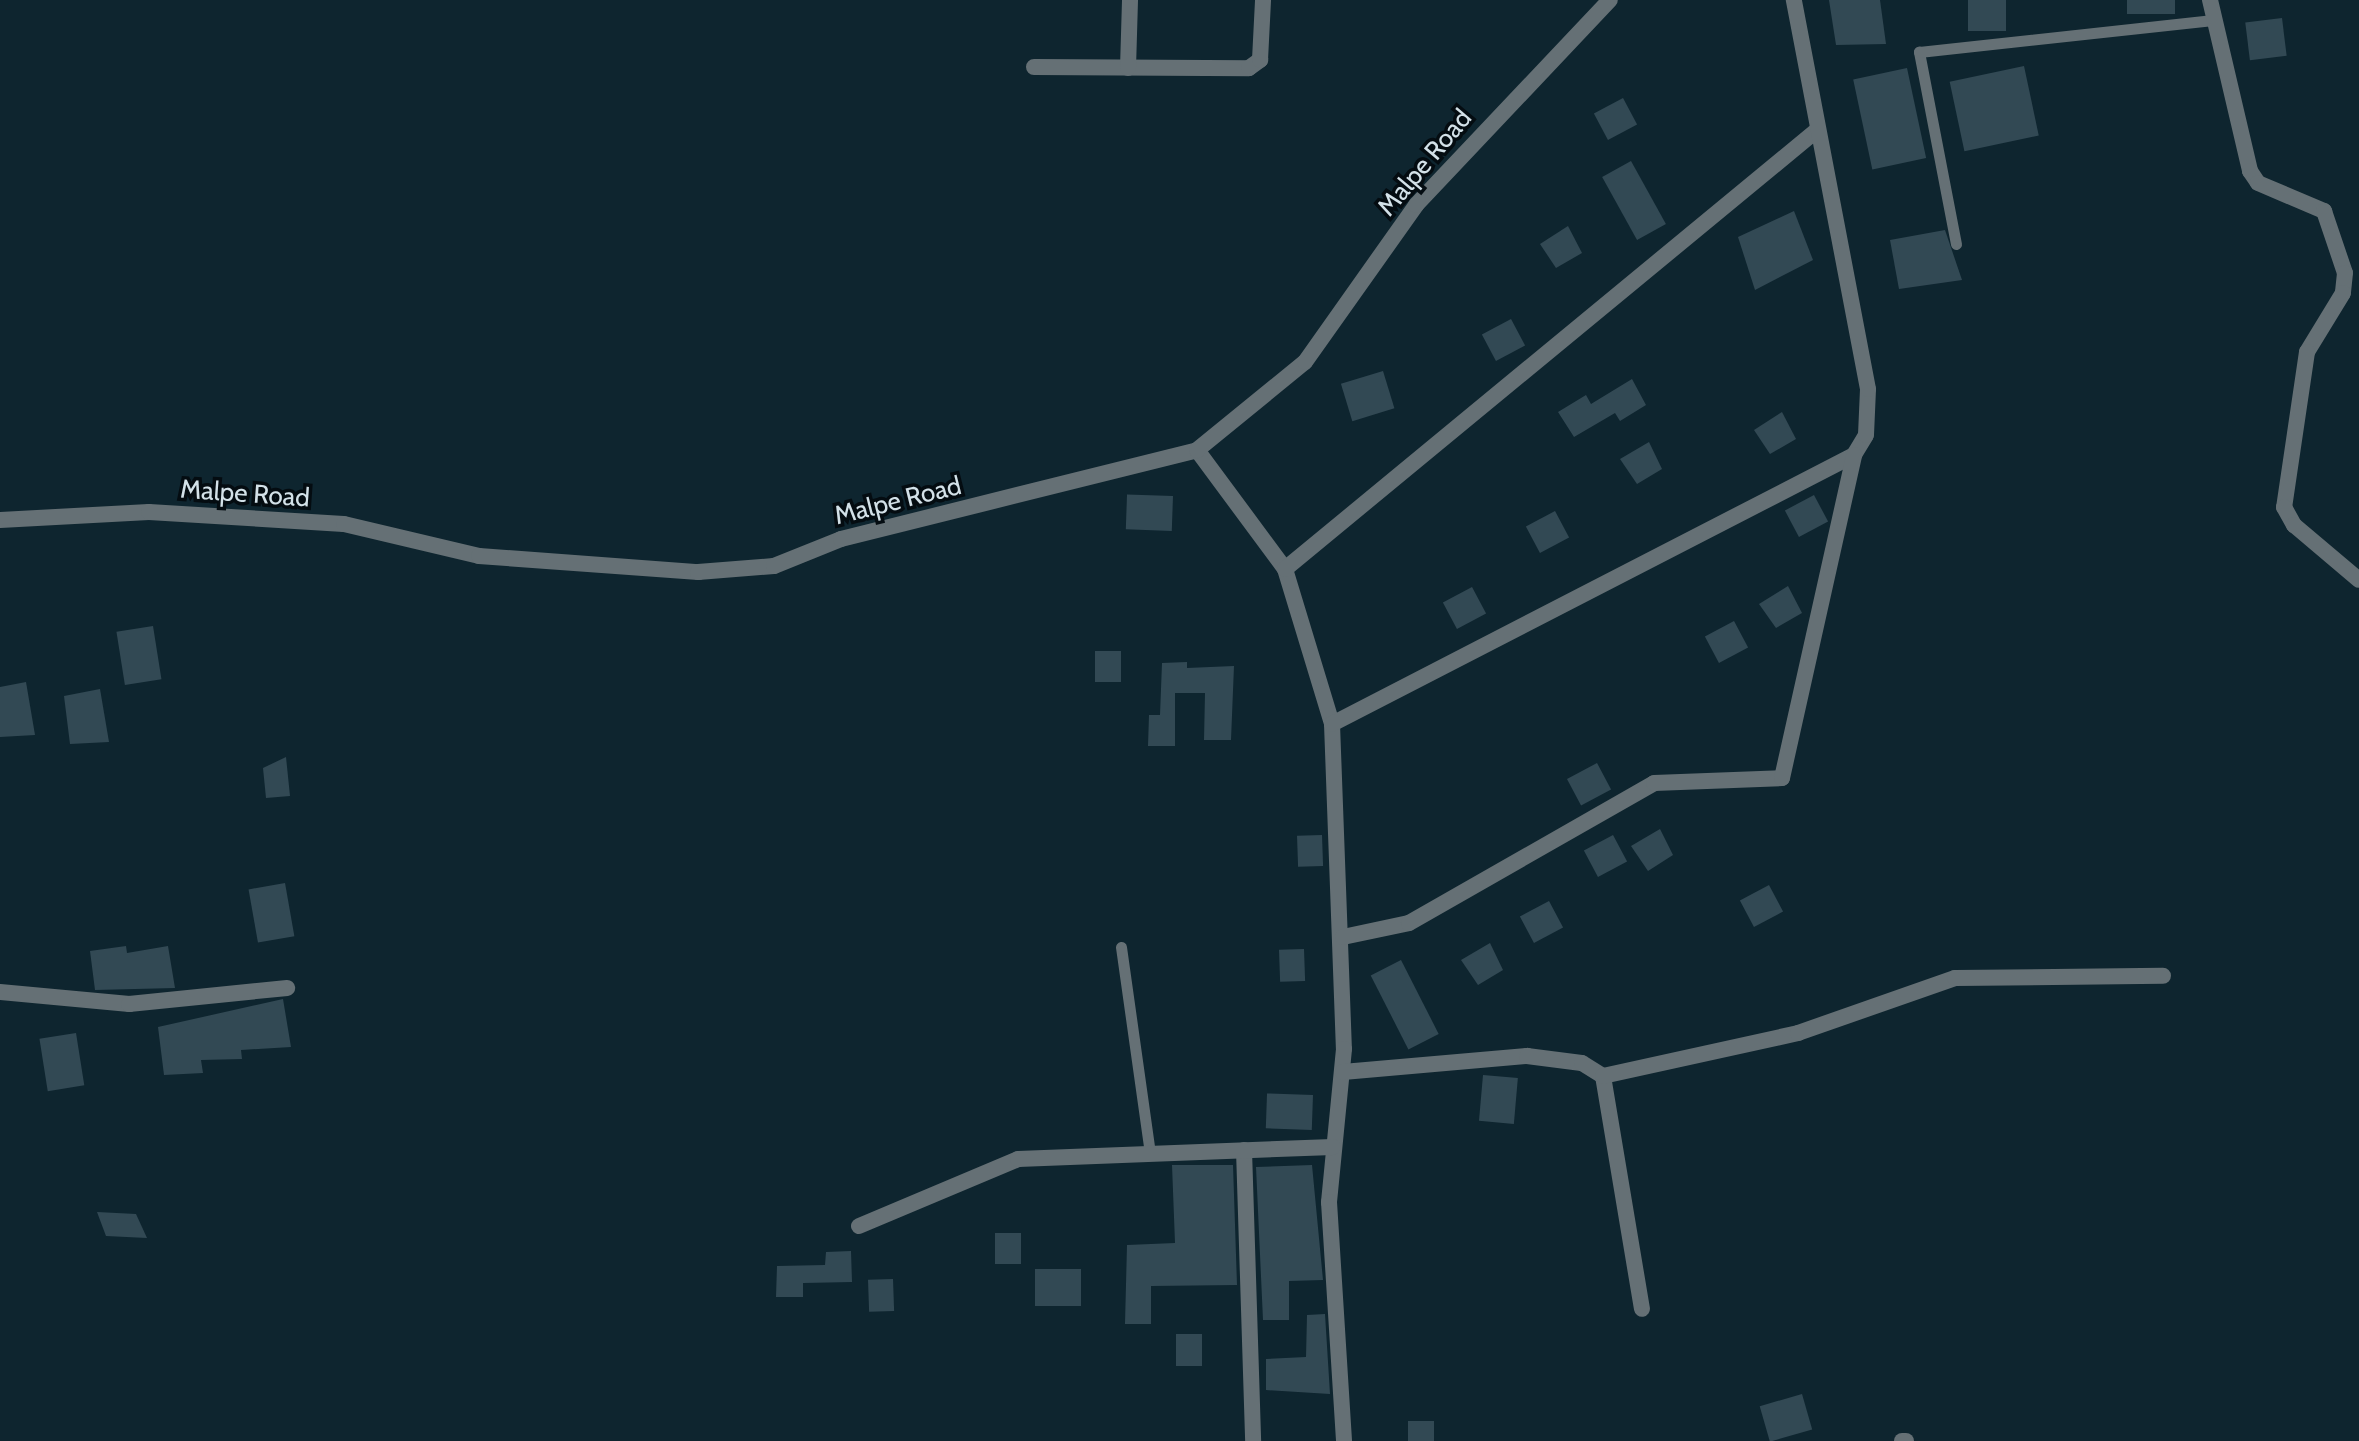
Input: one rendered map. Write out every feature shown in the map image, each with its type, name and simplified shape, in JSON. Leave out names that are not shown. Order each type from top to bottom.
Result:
[{"type":"street","points":[[1128,68],[1130,0]]},
{"type":"street","points":[[1034,67],[1255,66],[1263,0]]},
{"type":"street","name":"Malpe Road","points":[[0,520],[149,512],[344,524],[479,556],[698,572],[774,566],[841,539],[1197,450],[1305,362],[1416,205],[1610,0]]},
{"type":"street","points":[[1343,937],[1409,923],[1654,783],[1782,778],[1854,455],[1866,435],[1868,389],[1816,131],[1794,0]]},
{"type":"street","points":[[2210,0],[2250,171],[2258,183],[2324,211],[2345,273],[2343,293],[2307,352],[2284,507],[2294,525],[2359,580]]},
{"type":"street","points":[[1285,569],[1816,131]]},
{"type":"street","points":[[1197,450],[1285,569],[1332,724],[1343,937],[1343,1072],[1329,1202],[1344,1441]]},
{"type":"street","points":[[1332,724],[1854,455]]},
{"type":"street","points":[[1343,1072],[1527,1056],[1582,1063],[1603,1076],[1798,1033],[1955,978],[2163,976]]},
{"type":"street","points":[[0,992],[129,1004],[287,988]]},
{"type":"street","points":[[1603,1076],[1642,1309]]},
{"type":"street","points":[[859,1226],[898,1216],[1000,1163],[1333,1147]]},
{"type":"street","points":[[1244,1150],[1253,1441]]},
{"type":"lane","points":[[1956,244],[1919,52],[2215,20]]},
{"type":"lane","points":[[1121,947],[1150,1154]]},
{"type":"building","points":[[1829,0],[1880,0],[1886,44],[1836,45]]},
{"type":"building","points":[[1968,0],[2006,0],[2006,31],[1968,31]]},
{"type":"building","points":[[2127,0],[2175,0],[2175,14],[2127,14]]},
{"type":"building","points":[[2282,18],[2287,56],[2250,60],[2245,23]]},
{"type":"building","points":[[2024,66],[2039,135],[1964,151],[1950,82]]},
{"type":"building","points":[[1907,68],[1926,158],[1872,169],[1853,79]]},
{"type":"building","points":[[1623,98],[1637,124],[1608,140],[1594,113]]},
{"type":"building","points":[[1631,161],[1666,224],[1637,240],[1602,177]]},
{"type":"building","points":[[1794,211],[1813,260],[1755,290],[1738,237]]},
{"type":"building","points":[[1568,226],[1582,253],[1556,268],[1540,244]]},
{"type":"building","points":[[1945,230],[1962,280],[1899,289],[1890,240]]},
{"type":"building","points":[[1511,319],[1525,345],[1496,361],[1482,334]]},
{"type":"building","points":[[1383,371],[1394,408],[1352,421],[1341,384]]},
{"type":"building","points":[[1632,379],[1646,405],[1620,421],[1615,413],[1574,437],[1558,412],[1586,395],[1591,404]]},
{"type":"building","points":[[1782,412],[1796,439],[1770,454],[1754,430]]},
{"type":"building","points":[[1649,442],[1662,469],[1637,484],[1620,459]]},
{"type":"building","points":[[1127,494],[1173,496],[1172,531],[1126,529]]},
{"type":"building","points":[[1814,495],[1828,521],[1799,537],[1785,510]]},
{"type":"building","points":[[1555,511],[1569,537],[1540,553],[1526,526]]},
{"type":"building","points":[[1788,586],[1802,613],[1776,628],[1759,604]]},
{"type":"building","points":[[1472,587],[1486,613],[1457,629],[1443,602]]},
{"type":"building","points":[[1734,621],[1748,647],[1719,663],[1705,636]]},
{"type":"building","points":[[153,626],[161,679],[125,685],[116,632]]},
{"type":"building","points":[[1095,651],[1121,651],[1121,682],[1095,682]]},
{"type":"building","points":[[1187,662],[1187,668],[1234,666],[1231,740],[1204,740],[1205,693],[1175,693],[1175,746],[1148,746],[1149,715],[1160,715],[1162,663]]},
{"type":"building","points":[[26,682],[35,735],[0,737],[0,687]]},
{"type":"building","points":[[100,689],[109,742],[70,744],[64,696]]},
{"type":"building","points":[[286,757],[290,796],[266,798],[263,768]]},
{"type":"building","points":[[1597,763],[1611,789],[1581,805],[1567,779]]},
{"type":"building","points":[[1660,829],[1673,855],[1648,871],[1631,846]]},
{"type":"building","points":[[1322,835],[1323,866],[1298,867],[1297,836]]},
{"type":"building","points":[[1613,835],[1627,861],[1598,877],[1584,850]]},
{"type":"building","points":[[285,883],[294,936],[258,943],[249,889]]},
{"type":"building","points":[[1769,885],[1783,911],[1754,927],[1740,900]]},
{"type":"building","points":[[1549,901],[1563,927],[1534,943],[1520,916]]},
{"type":"building","points":[[1490,943],[1503,970],[1478,985],[1461,960]]},
{"type":"building","points":[[126,946],[127,953],[168,946],[175,988],[95,990],[90,951]]},
{"type":"building","points":[[1304,949],[1305,981],[1280,982],[1279,950]]},
{"type":"building","points":[[1401,960],[1439,1034],[1408,1049],[1371,975]]},
{"type":"building","points":[[283,999],[291,1047],[241,1050],[242,1059],[201,1060],[203,1073],[164,1075],[158,1027]]},
{"type":"building","points":[[76,1033],[84,1085],[48,1091],[39,1039]]},
{"type":"building","points":[[1483,1075],[1518,1078],[1514,1124],[1479,1121]]},
{"type":"building","points":[[1267,1093],[1313,1095],[1312,1130],[1266,1128]]},
{"type":"building","points":[[1172,1165],[1233,1165],[1237,1285],[1151,1286],[1151,1324],[1125,1324],[1127,1245],[1175,1243]]},
{"type":"building","points":[[1312,1165],[1323,1280],[1289,1281],[1289,1320],[1263,1320],[1256,1167]]},
{"type":"building","points":[[97,1212],[136,1214],[147,1238],[106,1236]]},
{"type":"building","points":[[995,1233],[1021,1233],[1021,1264],[995,1264]]},
{"type":"building","points":[[851,1251],[852,1282],[803,1283],[803,1297],[776,1297],[777,1266],[825,1265],[826,1252]]},
{"type":"building","points":[[1035,1269],[1081,1269],[1081,1306],[1035,1306]]},
{"type":"building","points":[[893,1279],[894,1311],[869,1312],[868,1280]]},
{"type":"building","points":[[1325,1314],[1330,1394],[1266,1390],[1266,1359],[1306,1357],[1307,1315]]},
{"type":"building","points":[[1176,1334],[1202,1334],[1202,1366],[1176,1366]]},
{"type":"building","points":[[1802,1394],[1812,1430],[1770,1441],[1760,1406]]},
{"type":"building","points":[[1408,1421],[1434,1421],[1434,1441],[1408,1441]]}]
